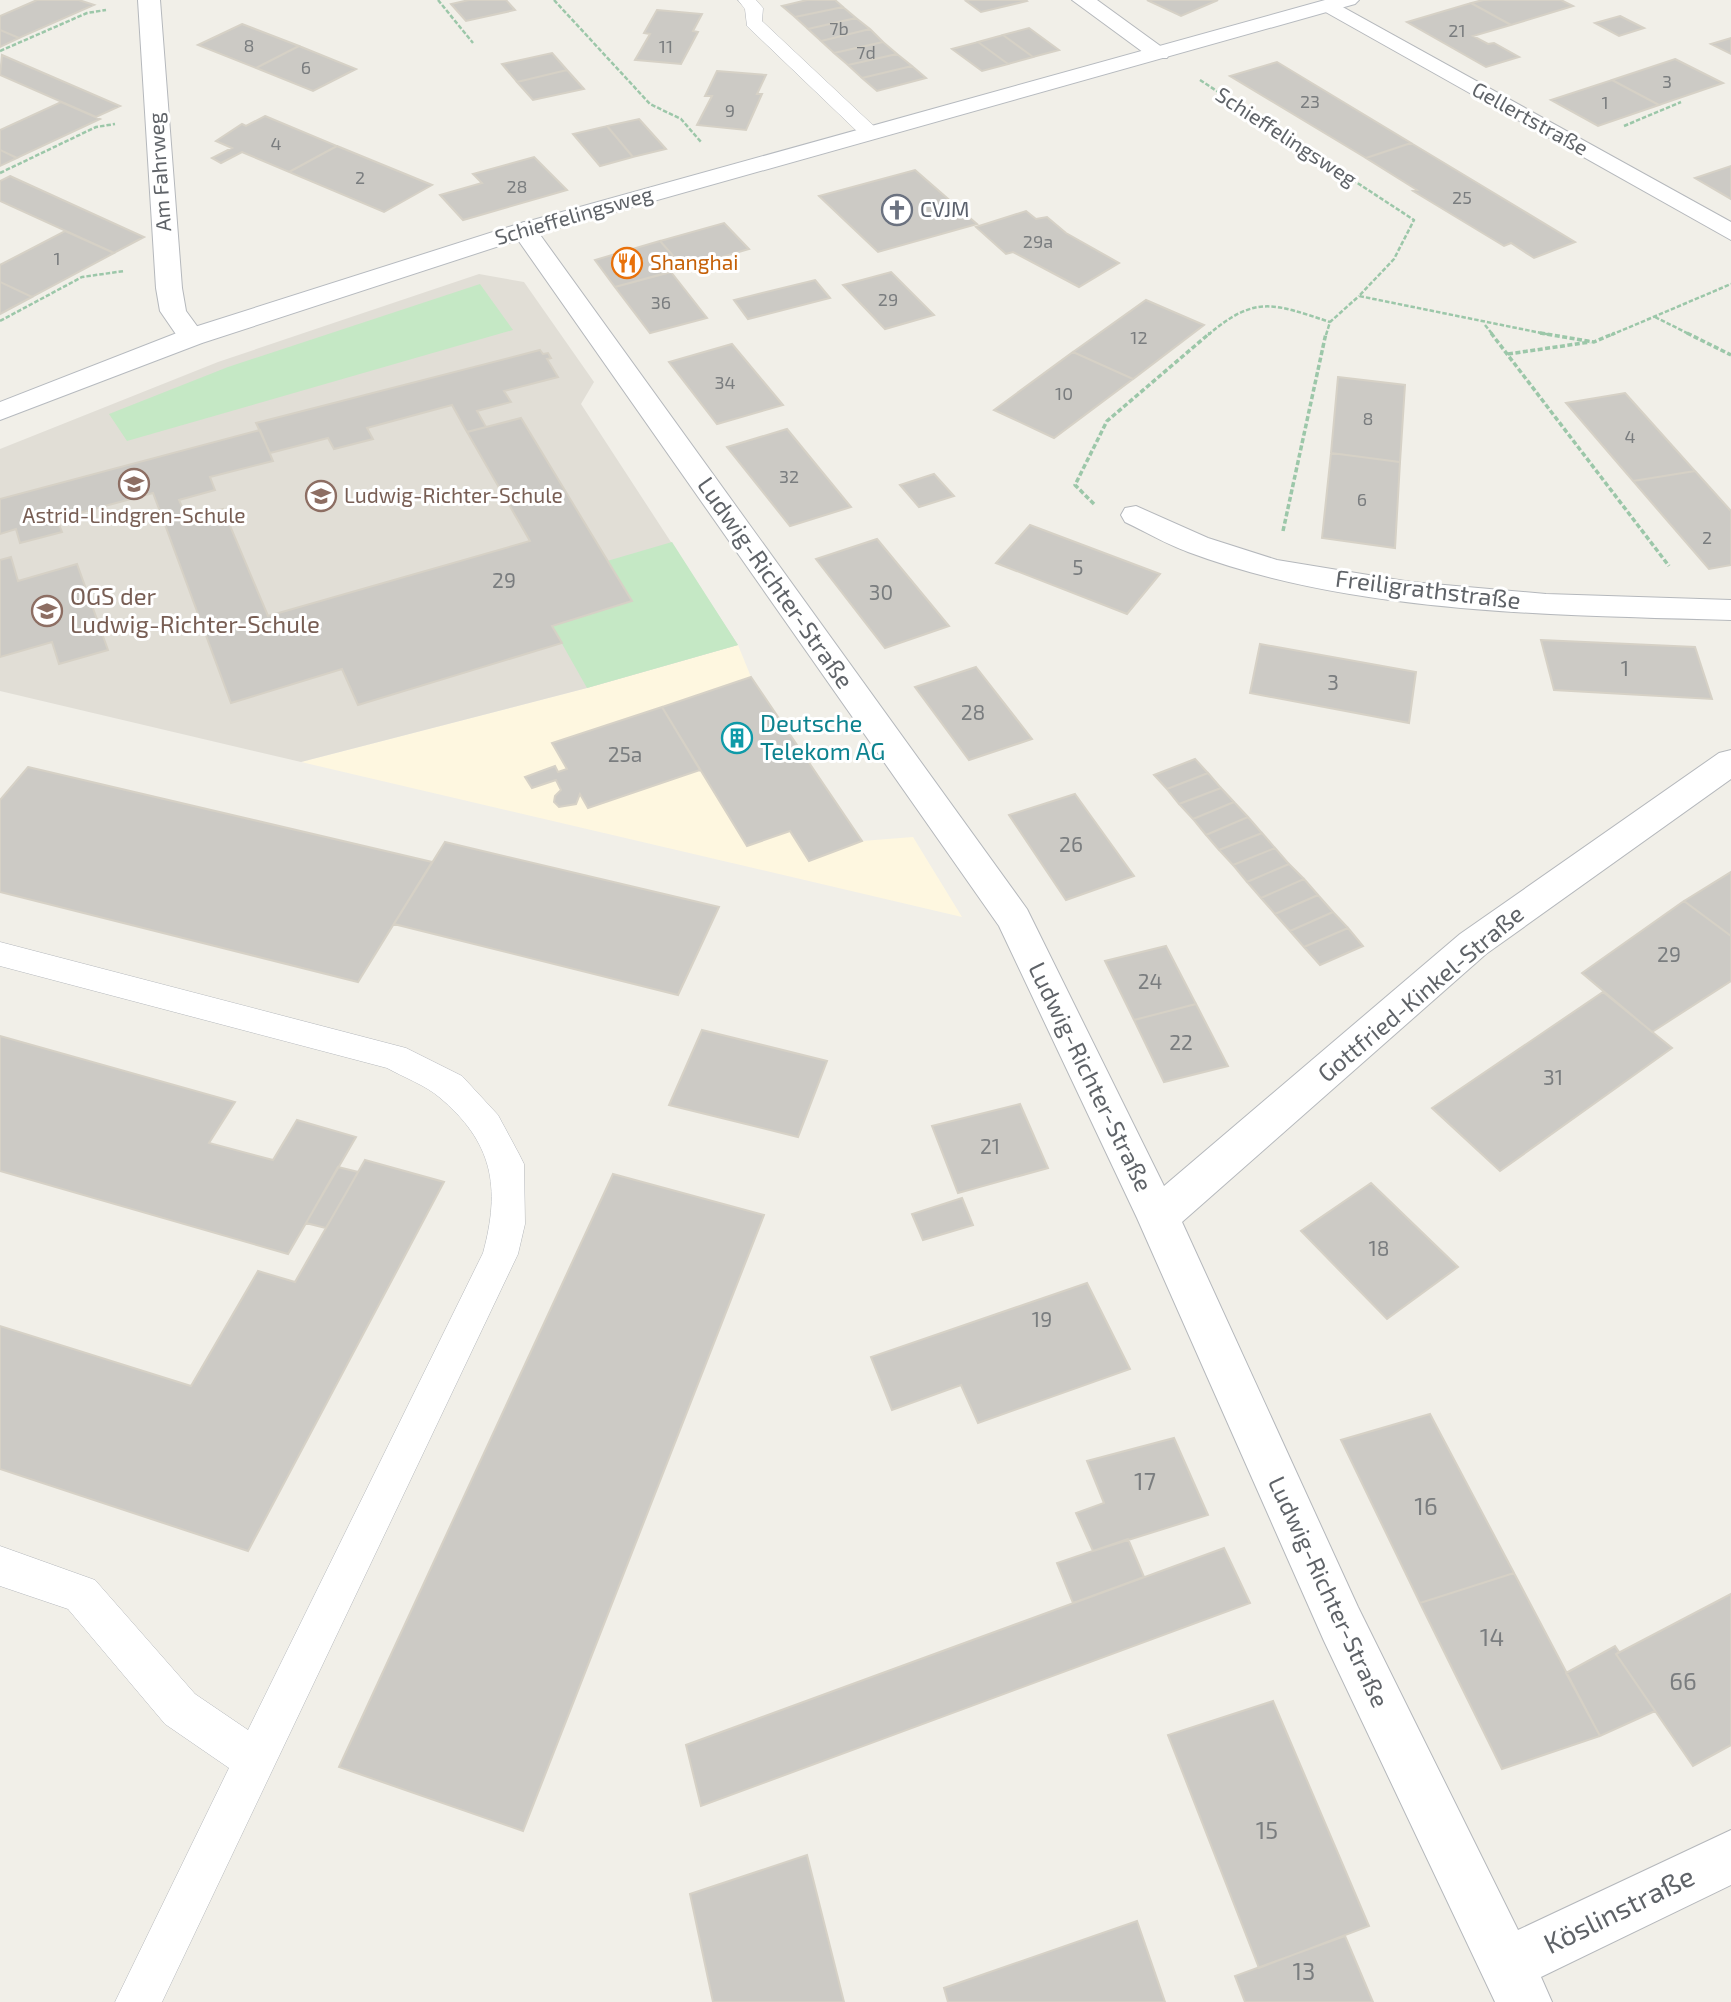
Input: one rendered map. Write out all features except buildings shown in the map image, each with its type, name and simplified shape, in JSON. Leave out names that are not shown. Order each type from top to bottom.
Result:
[{"type":"street","points":[[1083,0],[1159,53]]},
{"type":"street","name":"Am Fahrweg","points":[[149,2],[167,265],[173,311],[192,337]]},
{"type":"street","name":"Schieffelingsweg","points":[[0,412],[192,337],[524,230],[1338,3]]},
{"type":"street","name":"Gellertstraße","points":[[1338,3],[1578,146],[1731,232]]},
{"type":"street","name":"Ludwig-Richter-Straße","points":[[524,230],[1014,919],[1158,1217],[1341,1624],[1515,1983]]},
{"type":"street","name":"Freiligrathstraße","points":[[1136,515],[1197,545],[1274,569],[1411,592],[1546,604],[1717,611]]},
{"type":"street","name":"Gottfried-Kinkel-Straße","points":[[1158,1217],[1473,944],[1731,762]]},
{"type":"street","name":"Köslinstraße","points":[[1515,1983],[1731,1857]]},
{"type":"lane","points":[[747,0],[754,8],[753,22],[870,134]]},
{"type":"lane","points":[[0,954],[395,1056],[450,1086],[486,1125],[507,1164],[508,1224],[500,1254],[138,2002]]},
{"type":"lane","points":[[0,1566],[81,1594],[180,1709],[256,1761]]},
{"type":"path","points":[[438,0],[473,43]]},
{"type":"path","points":[[554,0],[650,104],[681,119],[727,173]]},
{"type":"path","points":[[0,51],[87,13],[149,2]]},
{"type":"path","name":"Schieffelingsweg","points":[[1159,53],[1414,220],[1394,259],[1359,296]]},
{"type":"path","points":[[1578,146],[1681,102]]},
{"type":"path","points":[[0,173],[96,127],[157,118]]},
{"type":"path","points":[[0,321],[82,277],[167,265]]},
{"type":"path","points":[[1507,354],[1594,342],[1731,284]]},
{"type":"path","points":[[1274,569],[1323,342],[1331,322],[1359,296],[1485,324],[1594,342]]},
{"type":"path","points":[[1136,515],[1095,505],[1074,485],[1107,421],[1242,307],[1278,307],[1331,322]]},
{"type":"path","points":[[1655,317],[1731,355]]},
{"type":"path","points":[[1485,324],[1717,611]]},
{"type":"shaded area","name":"Ludwig-Richter-Schule","points":[[479,274],[524,282],[594,382],[581,404],[738,645],[587,688],[301,762],[0,691],[0,449],[218,362]]},
{"type":"shaded area","points":[[738,645],[751,677],[862,841],[913,837],[962,917],[301,762],[587,688]]},
{"type":"green space","points":[[480,284],[513,330],[127,441],[109,414],[228,367]]},
{"type":"green space","points":[[672,542],[738,645],[587,688],[552,626],[631,601],[607,561]]},
{"type":"place","name":"CVJM","points":[[897,210]]},
{"type":"place","name":"Shanghai","points":[[627,263]]},
{"type":"place","name":"Astrid-Lindgren-Schule","points":[[134,484]]},
{"type":"place","name":"Ludwig-Richter-Schule","points":[[321,496]]},
{"type":"place","name":"OGS der Ludwig-Richter-Schule","points":[[47,611]]},
{"type":"place","name":"Deutsche Telekom AG","points":[[737,738]]}]
